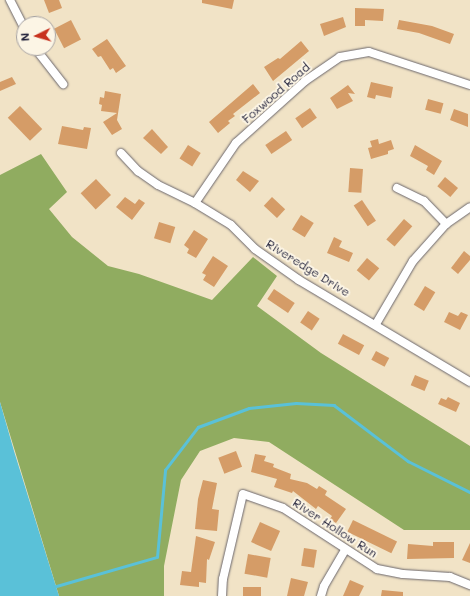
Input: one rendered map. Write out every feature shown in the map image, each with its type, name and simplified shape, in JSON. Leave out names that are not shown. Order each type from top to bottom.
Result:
[{"type":"street","points":[[10,0],[18,16]]},
{"type":"street","name":"Foxwood Road","points":[[195,203],[236,143],[305,81],[340,57],[369,52],[470,85]]},
{"type":"street","points":[[41,56],[63,84]]},
{"type":"street","name":"Riveredge Drive","points":[[121,153],[138,171],[158,185],[195,203],[231,225],[255,249],[277,265],[470,382]]},
{"type":"street","points":[[397,188],[424,201],[446,224]]},
{"type":"street","points":[[376,324],[413,261],[446,224],[470,207]]},
{"type":"street","name":"River Hollow Run","points":[[222,596],[223,579],[244,494],[283,508],[345,550],[377,569],[403,574],[450,577],[470,585]]},
{"type":"street","points":[[322,596],[324,586],[345,550]]},
{"type":"green space","points":[[41,154],[67,192],[49,209],[72,237],[108,266],[139,274],[212,300],[253,257],[277,276],[257,306],[321,353],[470,446],[470,530],[404,530],[269,442],[234,438],[200,451],[181,480],[164,566],[164,596],[59,596],[0,402],[0,175]]},
{"type":"water","points":[[0,402],[14,451],[59,596],[0,596]]},
{"type":"building","points":[[44,0],[59,0],[62,8],[49,13]]},
{"type":"building","points":[[202,0],[234,0],[232,9],[202,3]]},
{"type":"building","points":[[355,8],[384,9],[383,21],[365,20],[365,26],[355,26]]},
{"type":"building","points":[[343,17],[346,27],[324,36],[320,24]]},
{"type":"building","points":[[71,20],[81,40],[64,48],[56,32],[56,28]]},
{"type":"building","points":[[399,20],[432,26],[454,34],[450,44],[419,33],[397,29]]},
{"type":"building","points":[[107,39],[126,66],[116,73],[113,68],[110,70],[101,56],[98,57],[92,49]]},
{"type":"building","points":[[301,41],[309,51],[273,81],[264,67],[278,58],[280,59]]},
{"type":"building","points":[[12,77],[16,84],[0,91],[0,82]]},
{"type":"building","points":[[371,82],[393,87],[391,98],[376,95],[375,99],[367,97]]},
{"type":"building","points":[[253,84],[260,93],[233,114],[235,116],[228,121],[230,123],[218,133],[209,122]]},
{"type":"building","points":[[348,85],[355,94],[348,93],[353,101],[337,109],[330,98]]},
{"type":"building","points":[[105,91],[121,94],[117,120],[122,129],[112,135],[103,122],[117,113],[101,111],[102,105],[99,104],[100,97],[104,98]]},
{"type":"building","points":[[428,99],[443,103],[441,114],[425,110]]},
{"type":"building","points":[[20,106],[42,129],[30,141],[8,118]]},
{"type":"building","points":[[310,108],[317,118],[302,128],[295,118]]},
{"type":"building","points":[[454,109],[468,114],[468,127],[450,120]]},
{"type":"building","points":[[62,126],[83,130],[84,127],[91,128],[87,149],[58,144]]},
{"type":"building","points":[[152,129],[168,147],[161,154],[143,138]]},
{"type":"building","points":[[286,131],[292,140],[271,154],[265,145]]},
{"type":"building","points":[[378,139],[379,144],[391,140],[394,149],[388,151],[388,154],[371,159],[368,148],[372,147],[370,141]]},
{"type":"building","points":[[188,145],[201,153],[192,167],[180,159]]},
{"type":"building","points":[[415,145],[442,161],[434,175],[426,170],[428,166],[410,156]]},
{"type":"building","points":[[350,168],[363,169],[361,193],[348,192]]},
{"type":"building","points":[[243,171],[259,181],[250,192],[236,180]]},
{"type":"building","points":[[445,177],[458,188],[450,197],[437,186]]},
{"type":"building","points":[[96,179],[111,195],[96,209],[81,193]]},
{"type":"building","points":[[125,197],[135,204],[139,199],[145,203],[132,220],[116,207]]},
{"type":"building","points":[[272,197],[285,209],[277,218],[264,206]]},
{"type":"building","points":[[362,200],[376,221],[368,226],[354,206]]},
{"type":"building","points":[[301,215],[314,223],[305,237],[292,229]]},
{"type":"building","points":[[404,219],[412,226],[395,247],[386,239]]},
{"type":"building","points":[[159,222],[175,227],[170,243],[154,238]]},
{"type":"building","points":[[194,230],[208,239],[196,258],[187,253],[189,249],[184,245]]},
{"type":"building","points":[[334,237],[342,241],[339,247],[353,253],[349,262],[327,253]]},
{"type":"building","points":[[464,251],[470,256],[470,260],[458,274],[451,268]]},
{"type":"building","points":[[213,256],[228,266],[214,287],[203,280],[206,275],[202,273]]},
{"type":"building","points":[[367,258],[379,268],[369,281],[357,270]]},
{"type":"building","points":[[425,286],[435,292],[424,311],[414,305]]},
{"type":"building","points":[[274,289],[295,303],[288,313],[267,299]]},
{"type":"building","points":[[308,311],[320,319],[312,330],[300,323]]},
{"type":"building","points":[[449,312],[458,316],[461,312],[468,315],[460,330],[444,322]]},
{"type":"building","points":[[343,334],[364,345],[359,355],[338,344]]},
{"type":"building","points":[[376,351],[389,358],[385,367],[371,360]]},
{"type":"building","points":[[415,375],[429,381],[425,391],[411,385]]},
{"type":"building","points":[[448,397],[460,403],[456,412],[438,404],[441,398],[446,400]]},
{"type":"building","points":[[236,451],[242,467],[224,474],[218,458]]},
{"type":"building","points":[[255,454],[266,456],[264,461],[274,464],[273,467],[291,474],[290,479],[307,483],[317,489],[319,486],[327,491],[325,495],[346,509],[336,523],[330,519],[332,516],[318,506],[316,509],[293,491],[292,493],[274,487],[277,479],[251,472]]},
{"type":"building","points":[[203,480],[217,483],[212,509],[219,510],[217,531],[195,529],[198,499]]},
{"type":"building","points":[[353,520],[397,541],[391,553],[347,532]]},
{"type":"building","points":[[260,522],[280,531],[271,551],[251,542]]},
{"type":"building","points":[[196,536],[215,542],[209,560],[207,559],[206,583],[199,582],[199,587],[180,585],[182,571],[191,572]]},
{"type":"building","points":[[433,542],[454,542],[454,558],[407,559],[408,544],[433,546]]},
{"type":"building","points":[[470,543],[470,563],[462,560]]},
{"type":"building","points":[[304,548],[317,550],[314,568],[301,566]]},
{"type":"building","points":[[248,554],[271,558],[267,578],[245,574]]},
{"type":"building","points":[[291,578],[308,582],[304,596],[287,596]]},
{"type":"building","points":[[350,580],[364,586],[359,596],[343,596]]},
{"type":"building","points":[[243,587],[261,587],[261,596],[243,596]]},
{"type":"building","points":[[382,590],[403,592],[403,596],[381,596]]},
{"type":"waterway","points":[[53,587],[157,557],[165,470],[198,427],[249,408],[296,403],[334,405],[408,461],[470,492]]}]
